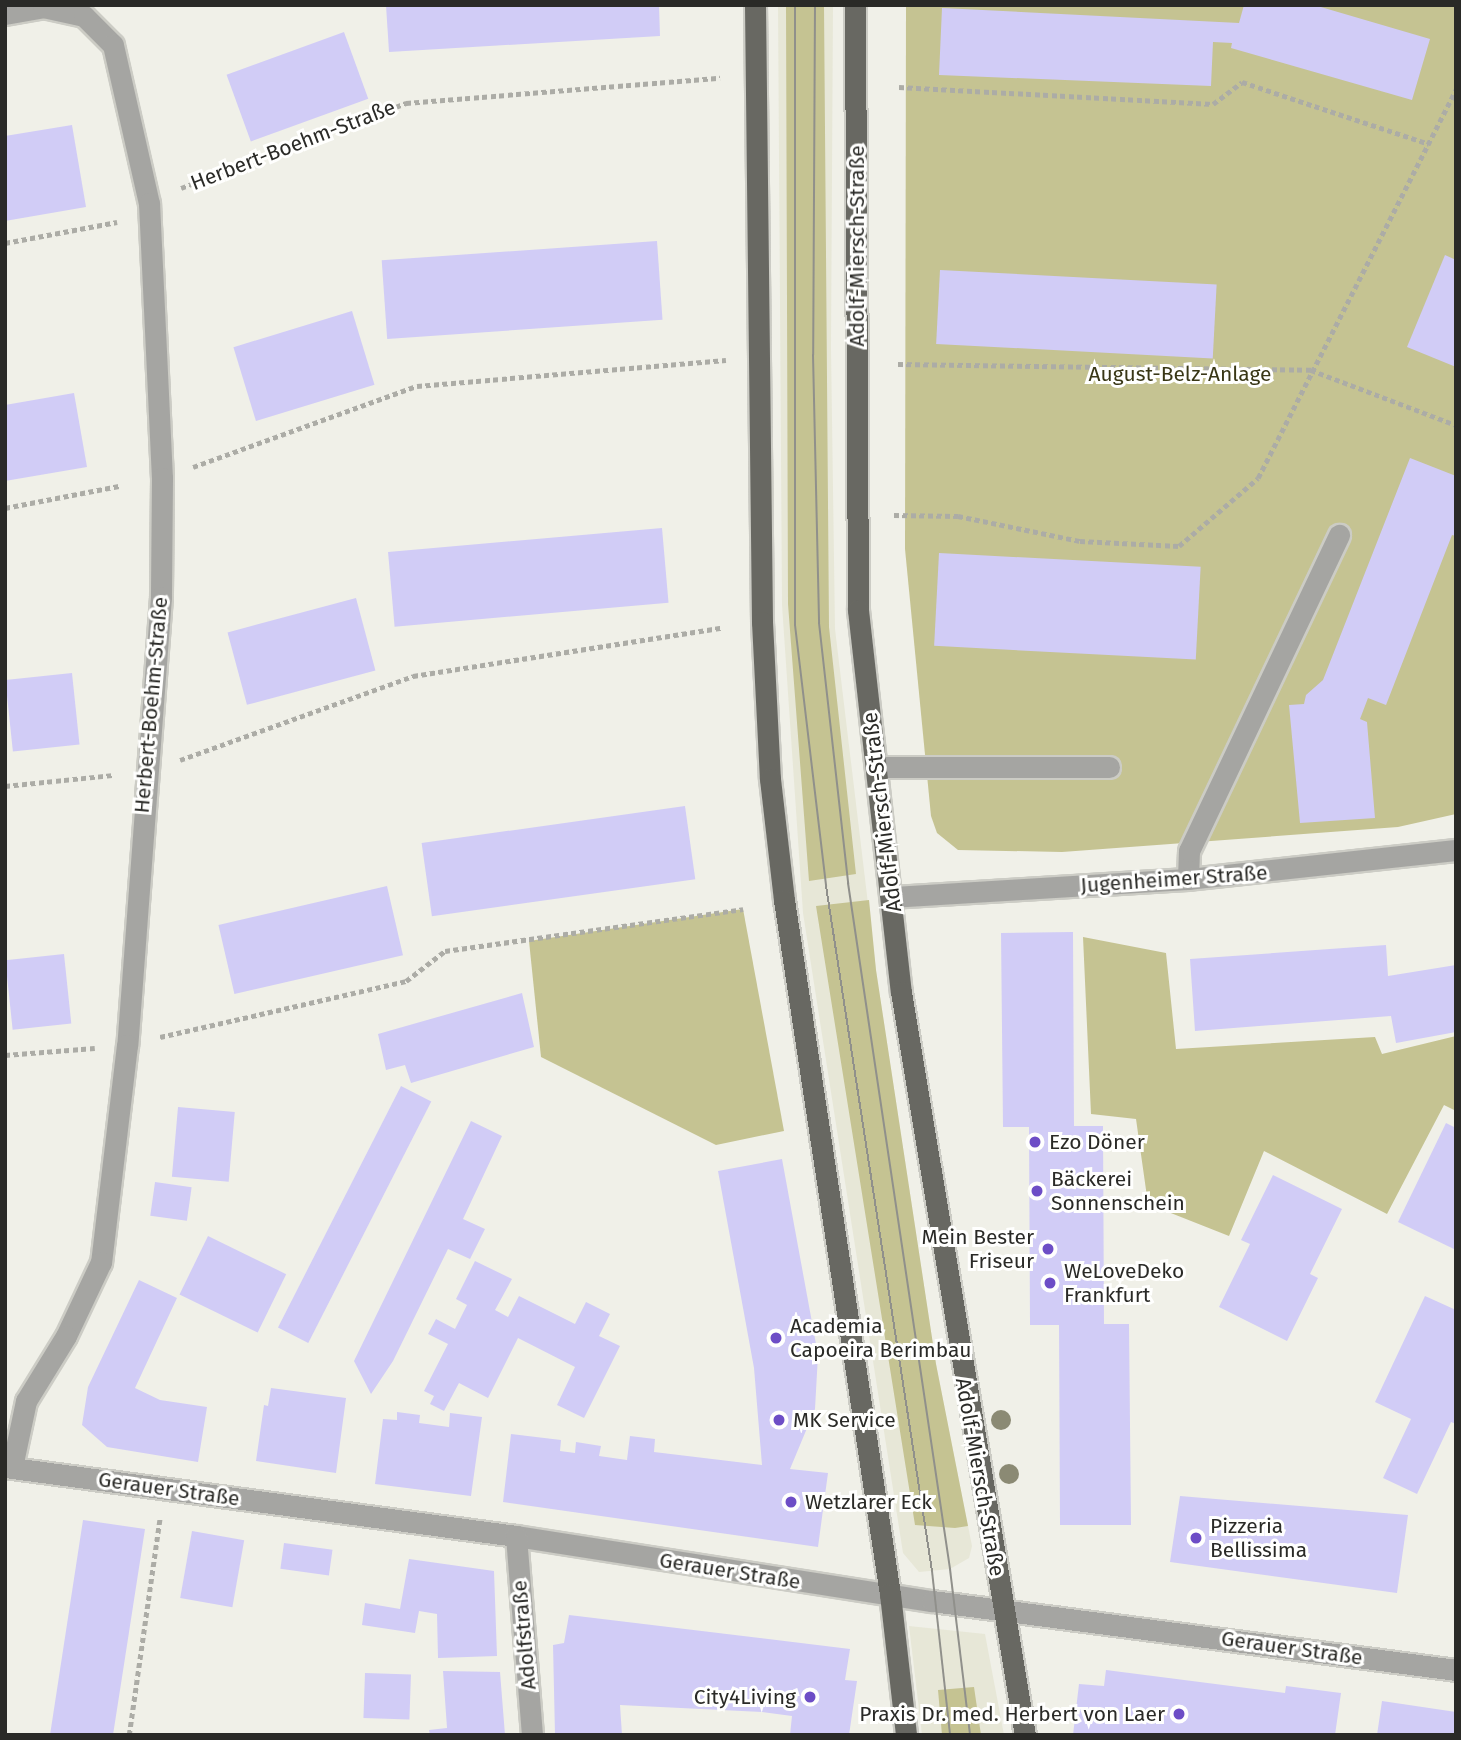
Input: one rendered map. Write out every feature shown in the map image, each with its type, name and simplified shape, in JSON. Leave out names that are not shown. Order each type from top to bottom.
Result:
[{"type":"main road","points":[[754,5],[762,622],[770,779],[787,926],[891,1594],[906,1735]]},
{"type":"main road","name":"Adolf-Miersch-Straße","points":[[855,5],[859,610],[901,992],[1025,1735]]},
{"type":"street","name":"Herbert-Boehm-Straße","points":[[5,14],[43,7],[84,16],[113,45],[149,202],[162,478],[161,597],[128,1045],[101,1262],[66,1336],[26,1401],[8,1467]]},
{"type":"street","points":[[1188,879],[1189,851],[1339,535]]},
{"type":"street","points":[[877,767],[1108,767]]},
{"type":"street","name":"Jugenheimer Straße","points":[[892,897],[1188,879],[1456,850]]},
{"type":"street","name":"Gerauer Straße","points":[[8,1467],[516,1536],[1003,1611],[1456,1670]]},
{"type":"street","name":"Adolfstraße","points":[[516,1536],[532,1735]]},
{"type":"path","name":"Herbert-Boehm-Straße","points":[[181,188],[406,103],[720,78]]},
{"type":"path","points":[[899,87],[1213,104],[1242,82],[1429,144]]},
{"type":"path","points":[[894,515],[958,516],[1080,541],[1179,546],[1258,478],[1456,89]]},
{"type":"path","points":[[5,243],[117,222]]},
{"type":"path","points":[[185,470],[417,386],[726,360]]},
{"type":"path","points":[[898,364],[1311,370],[1456,425]]},
{"type":"path","points":[[5,508],[120,486]]},
{"type":"path","name":"Herbert-Boehm-Straße","points":[[178,760],[413,676],[721,628]]},
{"type":"path","name":"Herbert-Boehm-Straße","points":[[5,786],[114,775]]},
{"type":"path","points":[[160,1038],[406,981],[444,951],[743,909]]},
{"type":"path","points":[[5,1055],[96,1048]]},
{"type":"path","points":[[128,1735],[161,1515]]},
{"type":"shaded area","points":[[778,5],[833,5],[831,348],[835,629],[876,970],[936,1364],[972,1546],[969,1558],[950,1569],[919,1572],[903,1553],[803,913],[782,605]]},
{"type":"shaded area","points":[[909,1626],[985,1634],[1004,1735],[922,1735]]},
{"type":"green space","points":[[786,5],[824,5],[829,627],[856,874],[809,881],[788,604]]},
{"type":"green space","name":"August-Belz-Anlage","points":[[906,5],[1456,5],[1456,814],[1398,827],[1062,852],[958,850],[937,833],[931,816],[905,549]]},
{"type":"green space","points":[[869,900],[876,970],[936,1364],[968,1526],[955,1528],[915,1525],[816,906]]},
{"type":"green space","points":[[743,909],[784,1131],[716,1145],[541,1057],[529,941]]},
{"type":"green space","points":[[1083,937],[1166,953],[1176,1049],[1375,1037],[1382,1054],[1456,1036],[1456,1111],[1444,1105],[1387,1214],[1264,1151],[1229,1236],[1148,1204],[1136,1119],[1091,1114]]},
{"type":"green space","points":[[974,1687],[981,1735],[942,1735],[938,1690]]},
{"type":"building","points":[[386,5],[659,5],[660,36],[389,52]]},
{"type":"building","points":[[1244,5],[1314,5],[1430,39],[1412,100],[1231,48],[1232,43],[1213,42],[1211,86],[939,75],[942,8],[1239,23]]},
{"type":"building","points":[[344,32],[368,99],[251,141],[227,75]]},
{"type":"building","points":[[72,125],[86,207],[5,221],[5,136]]},
{"type":"building","points":[[657,241],[663,320],[387,339],[382,260]]},
{"type":"building","points":[[1445,255],[1456,260],[1456,367],[1407,347]]},
{"type":"building","points":[[940,270],[1217,284],[1213,358],[936,344]]},
{"type":"building","points":[[352,311],[375,385],[256,421],[233,347]]},
{"type":"building","points":[[74,393],[87,467],[5,481],[5,405]]},
{"type":"building","points":[[1410,458],[1456,476],[1456,536],[1452,535],[1386,705],[1368,698],[1360,719],[1367,722],[1375,818],[1300,823],[1289,705],[1304,704],[1306,695],[1323,680]]},
{"type":"building","points":[[662,528],[669,603],[395,627],[388,552]]},
{"type":"building","points":[[939,553],[1201,567],[1196,660],[934,646]]},
{"type":"building","points":[[356,598],[375,670],[247,705],[228,632]]},
{"type":"building","points":[[72,673],[80,745],[13,752],[5,680]]},
{"type":"building","points":[[685,806],[695,879],[432,916],[422,843]]},
{"type":"building","points":[[387,886],[403,955],[234,994],[218,925]]},
{"type":"building","points":[[1073,932],[1074,1126],[1103,1126],[1104,1324],[1129,1324],[1131,1525],[1060,1525],[1059,1325],[1030,1325],[1029,1127],[1003,1127],[1001,933]]},
{"type":"building","points":[[1386,945],[1388,976],[1456,965],[1456,1032],[1396,1043],[1391,1016],[1195,1031],[1190,959]]},
{"type":"building","points":[[64,954],[71,1024],[13,1030],[5,960]]},
{"type":"building","points":[[522,993],[534,1047],[411,1083],[405,1065],[386,1070],[378,1034]]},
{"type":"building","points":[[401,1086],[431,1101],[308,1343],[278,1327]]},
{"type":"building","points":[[178,1107],[235,1112],[229,1182],[172,1177]]},
{"type":"building","points":[[471,1121],[502,1136],[463,1219],[485,1229],[470,1259],[448,1249],[393,1361],[371,1394],[354,1361]]},
{"type":"building","points":[[1446,1123],[1456,1128],[1456,1250],[1398,1222]]},
{"type":"building","points":[[782,1159],[818,1355],[815,1409],[790,1469],[828,1473],[818,1547],[503,1502],[511,1434],[561,1440],[560,1451],[575,1453],[576,1442],[601,1446],[599,1456],[627,1460],[630,1436],[655,1439],[654,1452],[762,1465],[754,1368],[718,1171]]},
{"type":"building","points":[[1273,1175],[1342,1209],[1310,1274],[1318,1278],[1287,1341],[1219,1307],[1250,1244],[1241,1240]]},
{"type":"building","points":[[155,1182],[192,1187],[187,1221],[150,1216]]},
{"type":"building","points":[[208,1236],[286,1274],[258,1333],[180,1294]]},
{"type":"building","points":[[475,1261],[512,1279],[495,1310],[508,1317],[519,1296],[575,1324],[586,1302],[610,1314],[599,1336],[620,1346],[584,1418],[557,1405],[575,1367],[518,1338],[488,1398],[459,1383],[444,1411],[430,1404],[434,1396],[424,1391],[448,1344],[428,1334],[436,1319],[455,1329],[467,1305],[456,1299]]},
{"type":"building","points":[[139,1280],[177,1298],[135,1388],[160,1400],[207,1407],[198,1462],[107,1447],[82,1425],[88,1387]]},
{"type":"building","points":[[1425,1296],[1456,1310],[1456,1424],[1451,1422],[1417,1494],[1383,1478],[1411,1419],[1375,1402]]},
{"type":"building","points":[[271,1388],[346,1398],[336,1473],[256,1461],[264,1405],[268,1406]]},
{"type":"building","points":[[397,1412],[420,1415],[419,1423],[449,1427],[450,1413],[482,1417],[471,1496],[375,1484],[383,1419],[397,1420]]},
{"type":"building","points":[[1180,1496],[1408,1515],[1397,1593],[1170,1562]]},
{"type":"building","points":[[83,1520],[145,1529],[113,1735],[50,1735]]},
{"type":"building","points":[[192,1531],[244,1540],[232,1607],[180,1598]]},
{"type":"building","points":[[284,1543],[333,1550],[329,1576],[280,1569]]},
{"type":"building","points":[[409,1559],[494,1571],[497,1656],[438,1658],[437,1614],[419,1611],[415,1633],[362,1625],[365,1603],[400,1609]]},
{"type":"building","points":[[569,1615],[850,1649],[845,1680],[857,1681],[849,1735],[790,1735],[792,1716],[762,1712],[620,1705],[622,1735],[555,1735],[553,1645],[564,1643]]},
{"type":"building","name":"Praxis Dr. med. Herbert von Laer","points":[[1106,1670],[1285,1693],[1286,1686],[1341,1693],[1335,1735],[1073,1735],[1079,1684],[1104,1686]]},
{"type":"building","points":[[443,1671],[500,1672],[505,1735],[430,1735],[429,1730],[447,1728]]},
{"type":"building","points":[[365,1673],[411,1675],[409,1720],[363,1718]]},
{"type":"building","points":[[1382,1701],[1456,1712],[1456,1735],[1377,1735]]},
{"type":"tram line","points":[[795,5],[795,625],[826,886],[932,1571],[950,1735]]},
{"type":"tram line","points":[[815,5],[813,355],[819,623],[848,883],[950,1569],[970,1735]]},
{"type":"place","name":"Ezo Döner","points":[[1035,1142]]},
{"type":"place","name":"Bäckerei Sonnenschein","points":[[1037,1191]]},
{"type":"place","name":"Mein Bester Friseur","points":[[1048,1249]]},
{"type":"place","name":"WeLoveDeko Frankfurt","points":[[1050,1283]]},
{"type":"place","name":"Academia Capoeira Berimbau","points":[[776,1338]]},
{"type":"place","name":"MK Service","points":[[779,1420]]},
{"type":"place","name":"Wetzlarer Eck","points":[[791,1502]]},
{"type":"place","name":"Pizzeria Bellissima","points":[[1196,1538]]},
{"type":"place","name":"City4Living","points":[[810,1697]]},
{"type":"place","name":"Praxis Dr. med. Herbert von Laer","points":[[1179,1714]]}]
